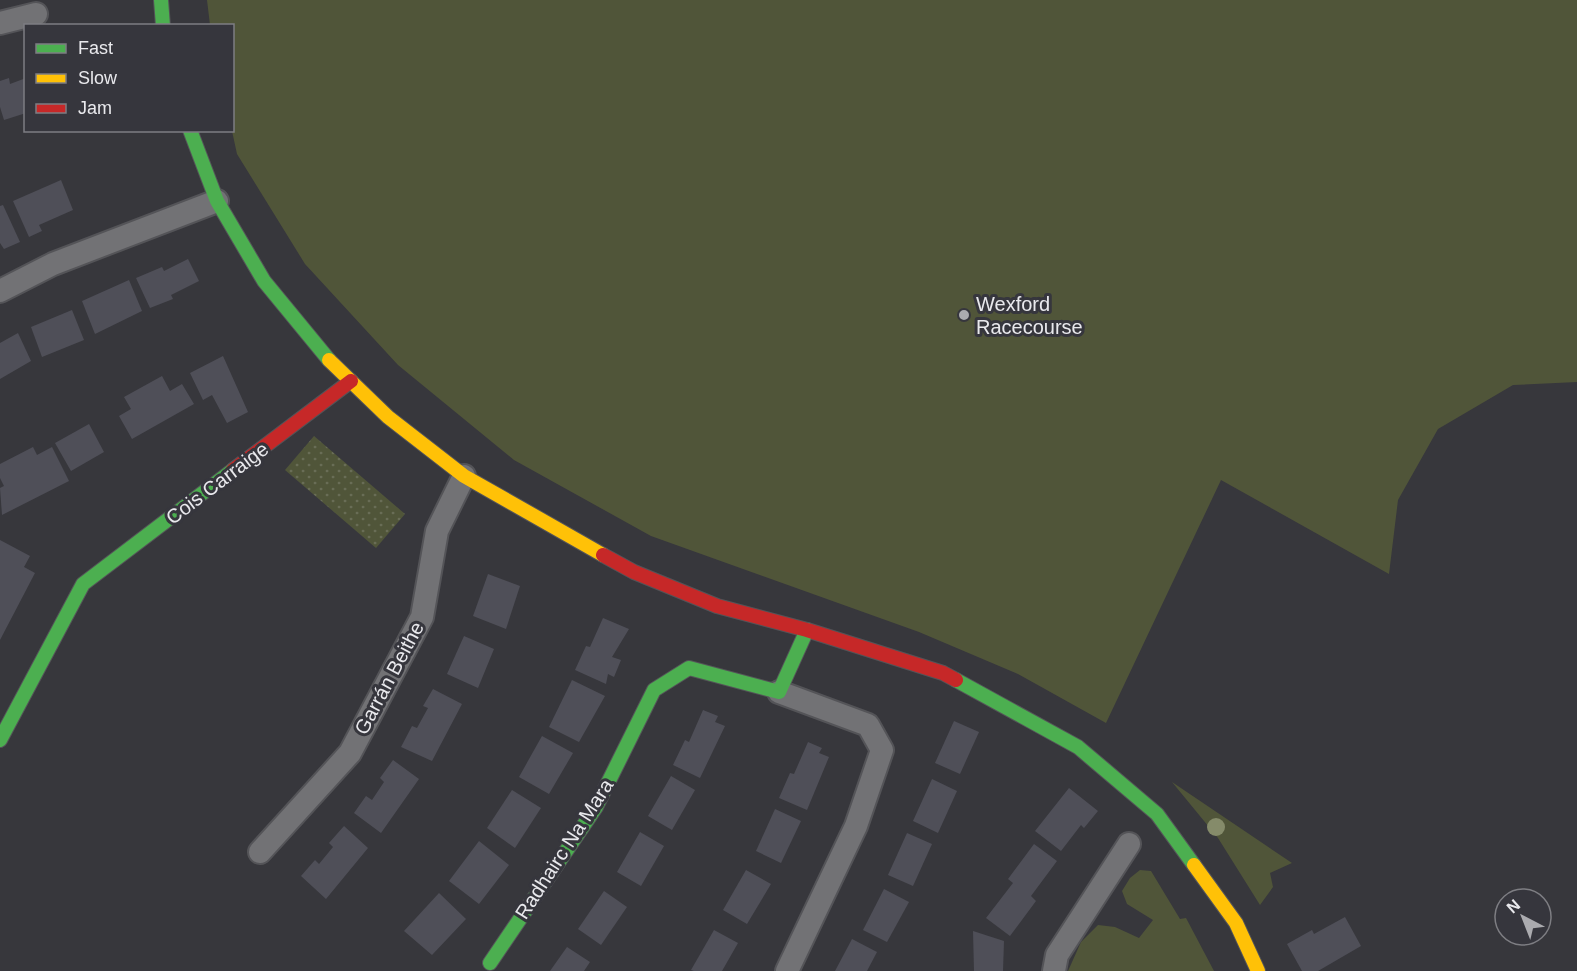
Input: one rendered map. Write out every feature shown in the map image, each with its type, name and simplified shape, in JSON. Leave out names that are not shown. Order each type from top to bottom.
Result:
[{"type":"street","points":[[161,0],[163,24]]},
{"type":"street","points":[[0,23],[36,14]]},
{"type":"street","points":[[191,132],[218,201],[264,281],[320,351],[388,417],[464,476],[633,572],[717,606],[807,630],[943,673],[1078,747],[1157,814],[1236,923],[1258,971]]},
{"type":"street","points":[[0,291],[53,264],[218,201]]},
{"type":"street","name":"Cois Carraige","points":[[0,740],[83,584],[351,381]]},
{"type":"street","name":"Garrán Beithe","points":[[260,852],[350,753],[422,617],[437,531],[464,476]]},
{"type":"street","points":[[779,692],[807,630]]},
{"type":"street","name":"Radhairc Na Mara","points":[[490,963],[596,807],[654,690],[689,668],[779,692],[868,724],[882,750],[856,826],[787,971]]},
{"type":"street","points":[[1054,971],[1057,955],[1129,843]]},
{"type":"green space","name":"Wexford Racecourse","points":[[207,0],[1577,0],[1577,382],[1513,385],[1438,429],[1398,500],[1389,574],[1221,480],[1106,723],[1018,674],[919,632],[651,536],[514,460],[398,365],[305,264],[237,154],[232,132],[234,24],[210,24]]},
{"type":"green space","points":[[314,436],[405,514],[376,548],[285,470]]},
{"type":"green space","points":[[1172,782],[1292,863],[1270,873],[1273,887],[1260,905],[1218,838]]},
{"type":"green space","points":[[1140,870],[1151,871],[1180,919],[1186,918],[1214,971],[1068,971],[1081,942],[1098,925],[1115,927],[1139,938],[1153,920],[1127,904],[1122,891],[1130,878]]},
{"type":"building","points":[[9,78],[10,84],[24,79],[24,114],[4,120],[0,107],[0,81]]},
{"type":"building","points":[[61,180],[73,210],[39,225],[42,231],[29,237],[13,201]]},
{"type":"building","points":[[3,205],[20,242],[4,249],[0,243],[0,206]]},
{"type":"building","points":[[188,259],[199,281],[171,295],[173,299],[150,308],[136,278],[162,267],[164,271]]},
{"type":"building","points":[[129,280],[142,311],[95,334],[82,301]]},
{"type":"building","points":[[72,310],[84,340],[42,357],[31,327]]},
{"type":"building","points":[[18,333],[31,361],[0,379],[0,343]]},
{"type":"building","points":[[223,356],[248,412],[227,423],[212,395],[203,400],[190,373]]},
{"type":"building","points":[[162,376],[170,391],[182,384],[194,404],[132,439],[119,416],[131,409],[124,397]]},
{"type":"building","points":[[89,424],[104,452],[71,471],[55,443]]},
{"type":"building","points":[[33,447],[37,455],[52,447],[69,481],[2,515],[0,488],[4,486],[0,478],[0,464]]},
{"type":"building","points":[[0,540],[30,556],[24,567],[35,573],[0,640]]},
{"type":"building","points":[[488,574],[520,586],[506,629],[473,616]]},
{"type":"building","points":[[603,618],[629,629],[612,657],[621,660],[614,677],[608,674],[606,684],[575,670],[586,646],[590,647]]},
{"type":"building","points":[[464,636],[494,649],[478,688],[447,674]]},
{"type":"building","points":[[572,680],[605,696],[579,742],[549,727]]},
{"type":"building","points":[[433,689],[462,704],[432,761],[401,747],[412,726],[417,728],[428,708],[423,706]]},
{"type":"building","points":[[703,710],[718,716],[715,722],[725,726],[700,778],[673,765],[685,740],[689,742]]},
{"type":"building","points":[[954,721],[979,732],[960,774],[935,763]]},
{"type":"building","points":[[542,736],[573,753],[549,794],[519,777]]},
{"type":"building","points":[[808,742],[822,748],[819,753],[829,757],[807,810],[779,798],[790,773],[794,774]]},
{"type":"building","points":[[393,760],[419,779],[381,833],[354,813],[366,796],[372,800],[384,782],[380,778]]},
{"type":"building","points":[[671,776],[695,790],[672,830],[648,816]]},
{"type":"building","points":[[932,779],[957,791],[938,833],[913,821]]},
{"type":"building","points":[[1069,788],[1098,811],[1084,828],[1081,825],[1061,851],[1035,831]]},
{"type":"building","points":[[512,790],[541,808],[515,848],[487,828]]},
{"type":"building","points":[[775,809],[801,821],[781,863],[756,851]]},
{"type":"building","points":[[344,826],[368,848],[326,899],[301,876],[315,860],[319,864],[333,847],[329,843]]},
{"type":"building","points":[[640,832],[664,846],[641,886],[617,872]]},
{"type":"building","points":[[907,833],[932,844],[913,886],[888,875]]},
{"type":"building","points":[[479,841],[509,865],[479,904],[449,881]]},
{"type":"building","points":[[1034,844],[1057,861],[1031,896],[1036,901],[1010,936],[986,918],[1013,883],[1008,879]]},
{"type":"building","points":[[746,870],[771,884],[747,924],[723,910]]},
{"type":"building","points":[[884,889],[909,902],[887,942],[863,930]]},
{"type":"building","points":[[604,891],[627,907],[601,945],[578,929]]},
{"type":"building","points":[[439,893],[466,919],[432,955],[404,931]]},
{"type":"building","points":[[1345,917],[1361,946],[1318,971],[1302,971],[1287,944],[1312,930],[1314,934]]},
{"type":"building","points":[[714,930],[738,943],[722,971],[691,970]]},
{"type":"building","points":[[973,931],[1004,941],[1003,971],[974,971]]},
{"type":"building","points":[[852,939],[877,952],[867,971],[835,971]]},
{"type":"building","points":[[567,947],[590,962],[584,971],[550,971]]},
{"type":"traffic: fast","points":[[161,0],[163,24]]},
{"type":"traffic: fast","points":[[191,132],[217,201],[264,281],[329,360]]},
{"type":"traffic: fast","points":[[0,740],[83,584],[233,470]]},
{"type":"traffic: fast","points":[[490,963],[596,807],[654,690],[689,668],[779,692],[807,630]]},
{"type":"traffic: fast","points":[[956,680],[1078,747],[1157,814],[1194,865]]},
{"type":"traffic: slow","points":[[329,360],[388,417],[464,476],[603,555]]},
{"type":"traffic: slow","points":[[1194,865],[1236,923],[1258,971]]},
{"type":"traffic: jam","points":[[233,470],[351,381]]},
{"type":"traffic: jam","points":[[603,555],[634,572],[717,606],[807,630],[943,673],[956,680]]},
{"type":"place","name":"Wexford Racecourse","points":[[964,315]]}]
